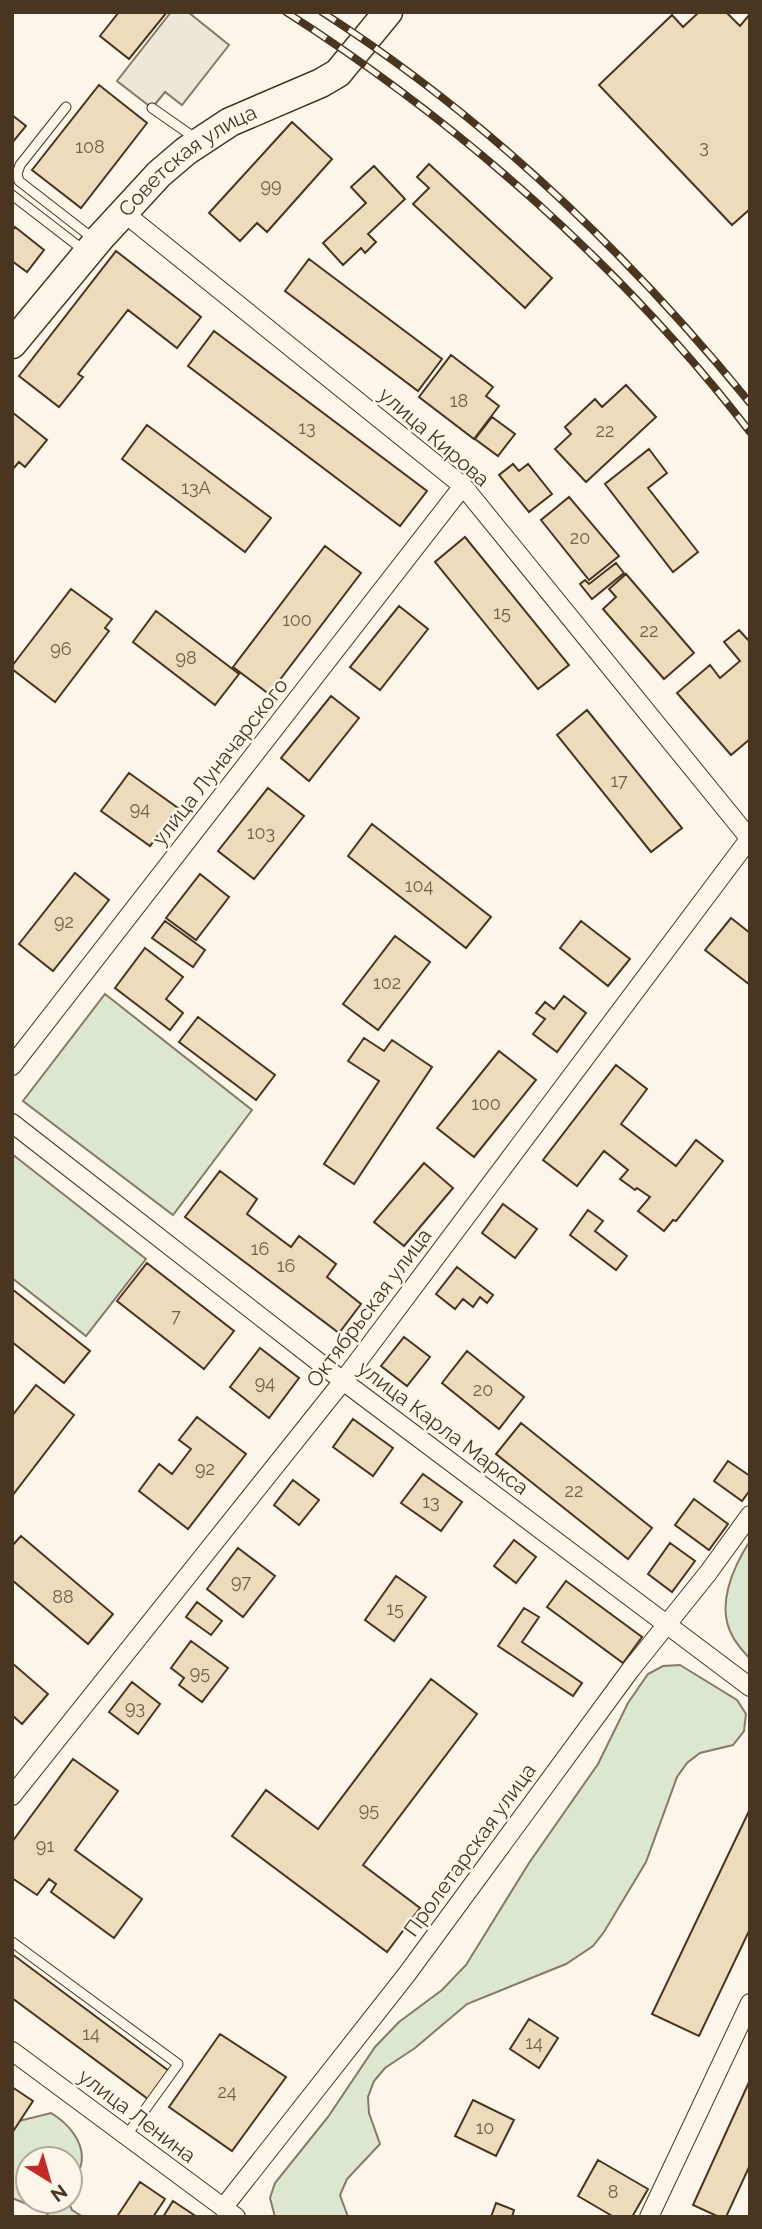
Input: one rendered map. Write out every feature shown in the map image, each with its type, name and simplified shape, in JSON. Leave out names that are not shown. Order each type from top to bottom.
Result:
[{"type":"main road","name":"Советская улица","points":[[12,344],[92,247],[159,174],[230,122],[338,73],[388,12]]},
{"type":"street","name":"улица Кирова","points":[[123,212],[463,486],[750,839]]},
{"type":"street","name":"улица Луначарского","points":[[12,1066],[463,486]]},
{"type":"street","name":"Октябрьская улица","points":[[12,1796],[343,1381],[750,839]]},
{"type":"street","name":"улица Карла Маркса","points":[[12,1123],[343,1381],[750,1687]]},
{"type":"street","name":"Пролетарская улица","points":[[229,2213],[631,1669],[708,1573],[750,1515]]},
{"type":"street","points":[[649,2217],[750,2003]]},
{"type":"street","name":"улица Ленина","points":[[12,2051],[229,2213]]},
{"type":"lane","points":[[66,107],[20,165],[17,174],[19,181],[92,247]]},
{"type":"lane","points":[[152,108],[200,142]]},
{"type":"lane","points":[[12,195],[92,247]]},
{"type":"lane","points":[[12,1942],[178,2064],[126,2136]]},
{"type":"green space","points":[[105,994],[252,1110],[173,1215],[23,1101]]},
{"type":"green space","points":[[12,1154],[146,1259],[86,1336],[12,1278]]},
{"type":"green space","points":[[750,1541],[750,1659],[733,1637],[728,1625],[726,1600],[732,1575]]},
{"type":"green space","points":[[680,1665],[737,1700],[746,1714],[744,1731],[733,1745],[700,1753],[687,1763],[677,1777],[646,1862],[604,1932],[593,1946],[566,1964],[467,2004],[415,2048],[385,2068],[374,2081],[368,2097],[369,2113],[380,2144],[347,2179],[340,2195],[348,2217],[275,2217],[270,2198],[275,2183],[328,2117],[375,2047],[399,2022],[442,1990],[466,1965],[529,1863],[598,1764],[628,1703],[648,1674],[663,1666]]},
{"type":"green space","points":[[51,2113],[64,2122],[79,2145],[14,2145],[14,2199],[12,2120],[19,2121]]},
{"type":"green space","points":[[48,2215],[83,2217],[50,2217]]},
{"type":"shaded area","points":[[171,12],[188,12],[229,45],[182,105],[165,92],[152,108],[117,81]]},
{"type":"building","points":[[119,12],[167,12],[129,59],[100,36]]},
{"type":"building","points":[[699,12],[726,12],[740,26],[750,14],[750,209],[732,225],[599,85],[672,15],[683,27]]},
{"type":"building","points":[[99,85],[147,123],[81,208],[32,170]]},
{"type":"building","points":[[12,115],[26,126],[12,143]]},
{"type":"building","points":[[292,122],[332,159],[267,232],[257,223],[240,241],[209,213]]},
{"type":"building","points":[[429,164],[552,278],[525,308],[413,204],[429,188],[417,177]]},
{"type":"building","points":[[374,166],[405,199],[368,234],[376,242],[365,253],[361,248],[343,265],[323,243],[366,203],[351,187]]},
{"type":"building","points":[[15,227],[44,250],[27,272],[12,261],[12,231]]},
{"type":"building","points":[[116,251],[201,317],[177,348],[128,310],[78,374],[83,377],[59,407],[19,376]]},
{"type":"building","points":[[309,259],[442,359],[418,391],[285,291]]},
{"type":"building","points":[[214,331],[427,491],[400,526],[188,366]]},
{"type":"building","points":[[451,355],[493,387],[486,396],[499,406],[474,439],[419,397]]},
{"type":"building","points":[[626,385],[656,417],[586,482],[555,449],[571,434],[565,427],[595,399],[602,407]]},
{"type":"building","points":[[12,412],[47,440],[25,467],[19,462],[12,470]]},
{"type":"building","points":[[492,417],[515,434],[498,456],[475,439]]},
{"type":"building","points":[[147,425],[271,518],[245,552],[122,459]]},
{"type":"building","points":[[649,449],[667,473],[648,488],[698,552],[673,572],[605,484]]},
{"type":"building","points":[[513,464],[519,471],[528,464],[552,494],[529,512],[499,475]]},
{"type":"building","points":[[569,497],[619,556],[589,580],[541,520]]},
{"type":"building","points":[[465,537],[569,665],[538,689],[435,562]]},
{"type":"building","points":[[325,546],[361,573],[269,694],[233,667]]},
{"type":"building","points":[[616,563],[624,573],[592,599],[580,584],[585,580],[589,584]]},
{"type":"building","points":[[626,574],[694,653],[664,679],[603,609],[616,597],[609,589]]},
{"type":"building","points":[[71,589],[112,619],[105,628],[109,631],[55,702],[12,669],[12,666]]},
{"type":"building","points":[[399,606],[428,629],[380,690],[350,667]]},
{"type":"building","points":[[156,611],[239,674],[215,705],[133,642]]},
{"type":"building","points":[[739,630],[750,642],[750,739],[731,755],[677,693],[710,665],[720,678],[740,661],[724,642]]},
{"type":"building","points":[[331,696],[359,718],[309,781],[281,758]]},
{"type":"building","points":[[587,710],[682,828],[651,852],[557,735]]},
{"type":"building","points":[[129,773],[178,808],[150,846],[101,811]]},
{"type":"building","points":[[268,788],[304,816],[254,879],[218,851]]},
{"type":"building","points":[[372,824],[491,917],[466,948],[348,856]]},
{"type":"building","points":[[75,873],[109,900],[53,971],[19,944]]},
{"type":"building","points":[[200,874],[229,897],[196,940],[166,918]]},
{"type":"building","points":[[731,918],[750,933],[750,985],[705,950]]},
{"type":"building","points":[[165,921],[205,950],[193,967],[152,938]]},
{"type":"building","points":[[581,921],[630,959],[608,986],[560,948]]},
{"type":"building","points":[[395,936],[430,962],[378,1030],[343,1004]]},
{"type":"building","points":[[145,948],[183,977],[166,999],[183,1013],[170,1030],[115,988]]},
{"type":"building","points":[[564,996],[586,1013],[557,1052],[533,1034],[545,1019],[536,1013],[545,1002],[554,1009]]},
{"type":"building","points":[[198,1017],[275,1075],[256,1100],[179,1042]]},
{"type":"building","points":[[364,1038],[384,1051],[392,1040],[432,1067],[354,1184],[324,1164],[379,1081],[348,1061]]},
{"type":"building","points":[[499,1051],[536,1080],[474,1157],[437,1128]]},
{"type":"building","points":[[616,1065],[647,1089],[621,1124],[676,1166],[696,1140],[723,1161],[676,1221],[673,1220],[664,1231],[638,1211],[650,1197],[620,1179],[628,1170],[604,1151],[577,1186],[543,1160]]},
{"type":"building","points":[[424,1163],[453,1188],[404,1246],[374,1222]]},
{"type":"building","points":[[220,1171],[257,1199],[247,1214],[291,1247],[299,1236],[336,1264],[327,1277],[361,1304],[339,1333],[185,1217]]},
{"type":"building","points":[[503,1204],[537,1229],[515,1258],[482,1233]]},
{"type":"building","points":[[588,1210],[603,1221],[595,1231],[627,1256],[616,1270],[570,1235]]},
{"type":"building","points":[[147,1263],[234,1331],[204,1369],[117,1301]]},
{"type":"building","points":[[457,1267],[493,1295],[487,1303],[480,1297],[473,1307],[463,1299],[455,1309],[436,1294]]},
{"type":"building","points":[[12,1289],[90,1351],[64,1383],[12,1342]]},
{"type":"building","points":[[404,1337],[430,1357],[407,1386],[381,1366]]},
{"type":"building","points":[[260,1348],[299,1378],[269,1418],[230,1387]]},
{"type":"building","points":[[467,1351],[524,1397],[499,1429],[442,1383]]},
{"type":"building","points":[[36,1385],[74,1415],[12,1496],[12,1416]]},
{"type":"building","points":[[197,1417],[246,1454],[188,1529],[139,1491],[159,1464],[172,1474],[191,1449],[179,1440]]},
{"type":"building","points":[[353,1419],[393,1448],[373,1476],[333,1447]]},
{"type":"building","points":[[521,1423],[652,1528],[628,1559],[496,1454]]},
{"type":"building","points":[[728,1461],[750,1476],[750,1490],[742,1501],[714,1481]]},
{"type":"building","points":[[423,1474],[462,1502],[441,1531],[401,1503]]},
{"type":"building","points":[[293,1480],[319,1500],[299,1525],[274,1505]]},
{"type":"building","points":[[694,1499],[728,1524],[709,1550],[675,1525]]},
{"type":"building","points":[[21,1536],[113,1614],[88,1644],[12,1580],[12,1546]]},
{"type":"building","points":[[514,1540],[536,1557],[516,1583],[494,1566]]},
{"type":"building","points":[[670,1543],[695,1561],[672,1592],[648,1574]]},
{"type":"building","points":[[238,1548],[275,1576],[243,1617],[207,1589]]},
{"type":"building","points":[[396,1576],[426,1597],[394,1641],[365,1620]]},
{"type":"building","points":[[566,1581],[642,1637],[623,1663],[547,1607]]},
{"type":"building","points":[[197,1602],[222,1621],[211,1635],[186,1617]]},
{"type":"building","points":[[524,1608],[539,1617],[522,1642],[582,1683],[573,1696],[498,1646]]},
{"type":"building","points":[[191,1641],[228,1668],[202,1702],[179,1685],[184,1678],[171,1668]]},
{"type":"building","points":[[12,1663],[48,1694],[22,1724],[12,1715]]},
{"type":"building","points":[[431,1679],[477,1714],[363,1865],[420,1908],[387,1952],[232,1836],[266,1790],[318,1829]]},
{"type":"building","points":[[132,1682],[160,1704],[138,1734],[109,1712]]},
{"type":"building","points":[[73,1759],[118,1791],[75,1850],[142,1899],[114,1938],[51,1892],[56,1884],[49,1879],[37,1895],[12,1878],[12,1842]]},
{"type":"building","points":[[750,1809],[750,1929],[699,2036],[652,2014]]},
{"type":"building","points":[[12,1954],[169,2071],[148,2099],[12,1998]]},
{"type":"building","points":[[529,2019],[558,2038],[539,2068],[510,2049]]},
{"type":"building","points":[[220,2034],[286,2077],[232,2151],[169,2107]]},
{"type":"building","points":[[750,2080],[750,2165],[726,2217],[719,2217],[693,2205]]},
{"type":"building","points":[[12,2087],[33,2101],[12,2133]]},
{"type":"building","points":[[473,2100],[514,2120],[496,2156],[455,2136]]},
{"type":"building","points":[[598,2160],[648,2189],[632,2217],[614,2217],[578,2196]]},
{"type":"building","points":[[140,2182],[165,2199],[153,2217],[120,2217],[118,2215]]},
{"type":"building","points":[[173,2201],[197,2217],[163,2217]]},
{"type":"building","points":[[496,2203],[514,2210],[512,2217],[491,2217]]},
{"type":"railway","points":[[286,12],[414,101],[536,202],[594,256],[649,313],[701,371],[750,432]]},
{"type":"railway","points":[[322,12],[440,96],[497,142],[551,191],[655,293],[750,403]]}]
